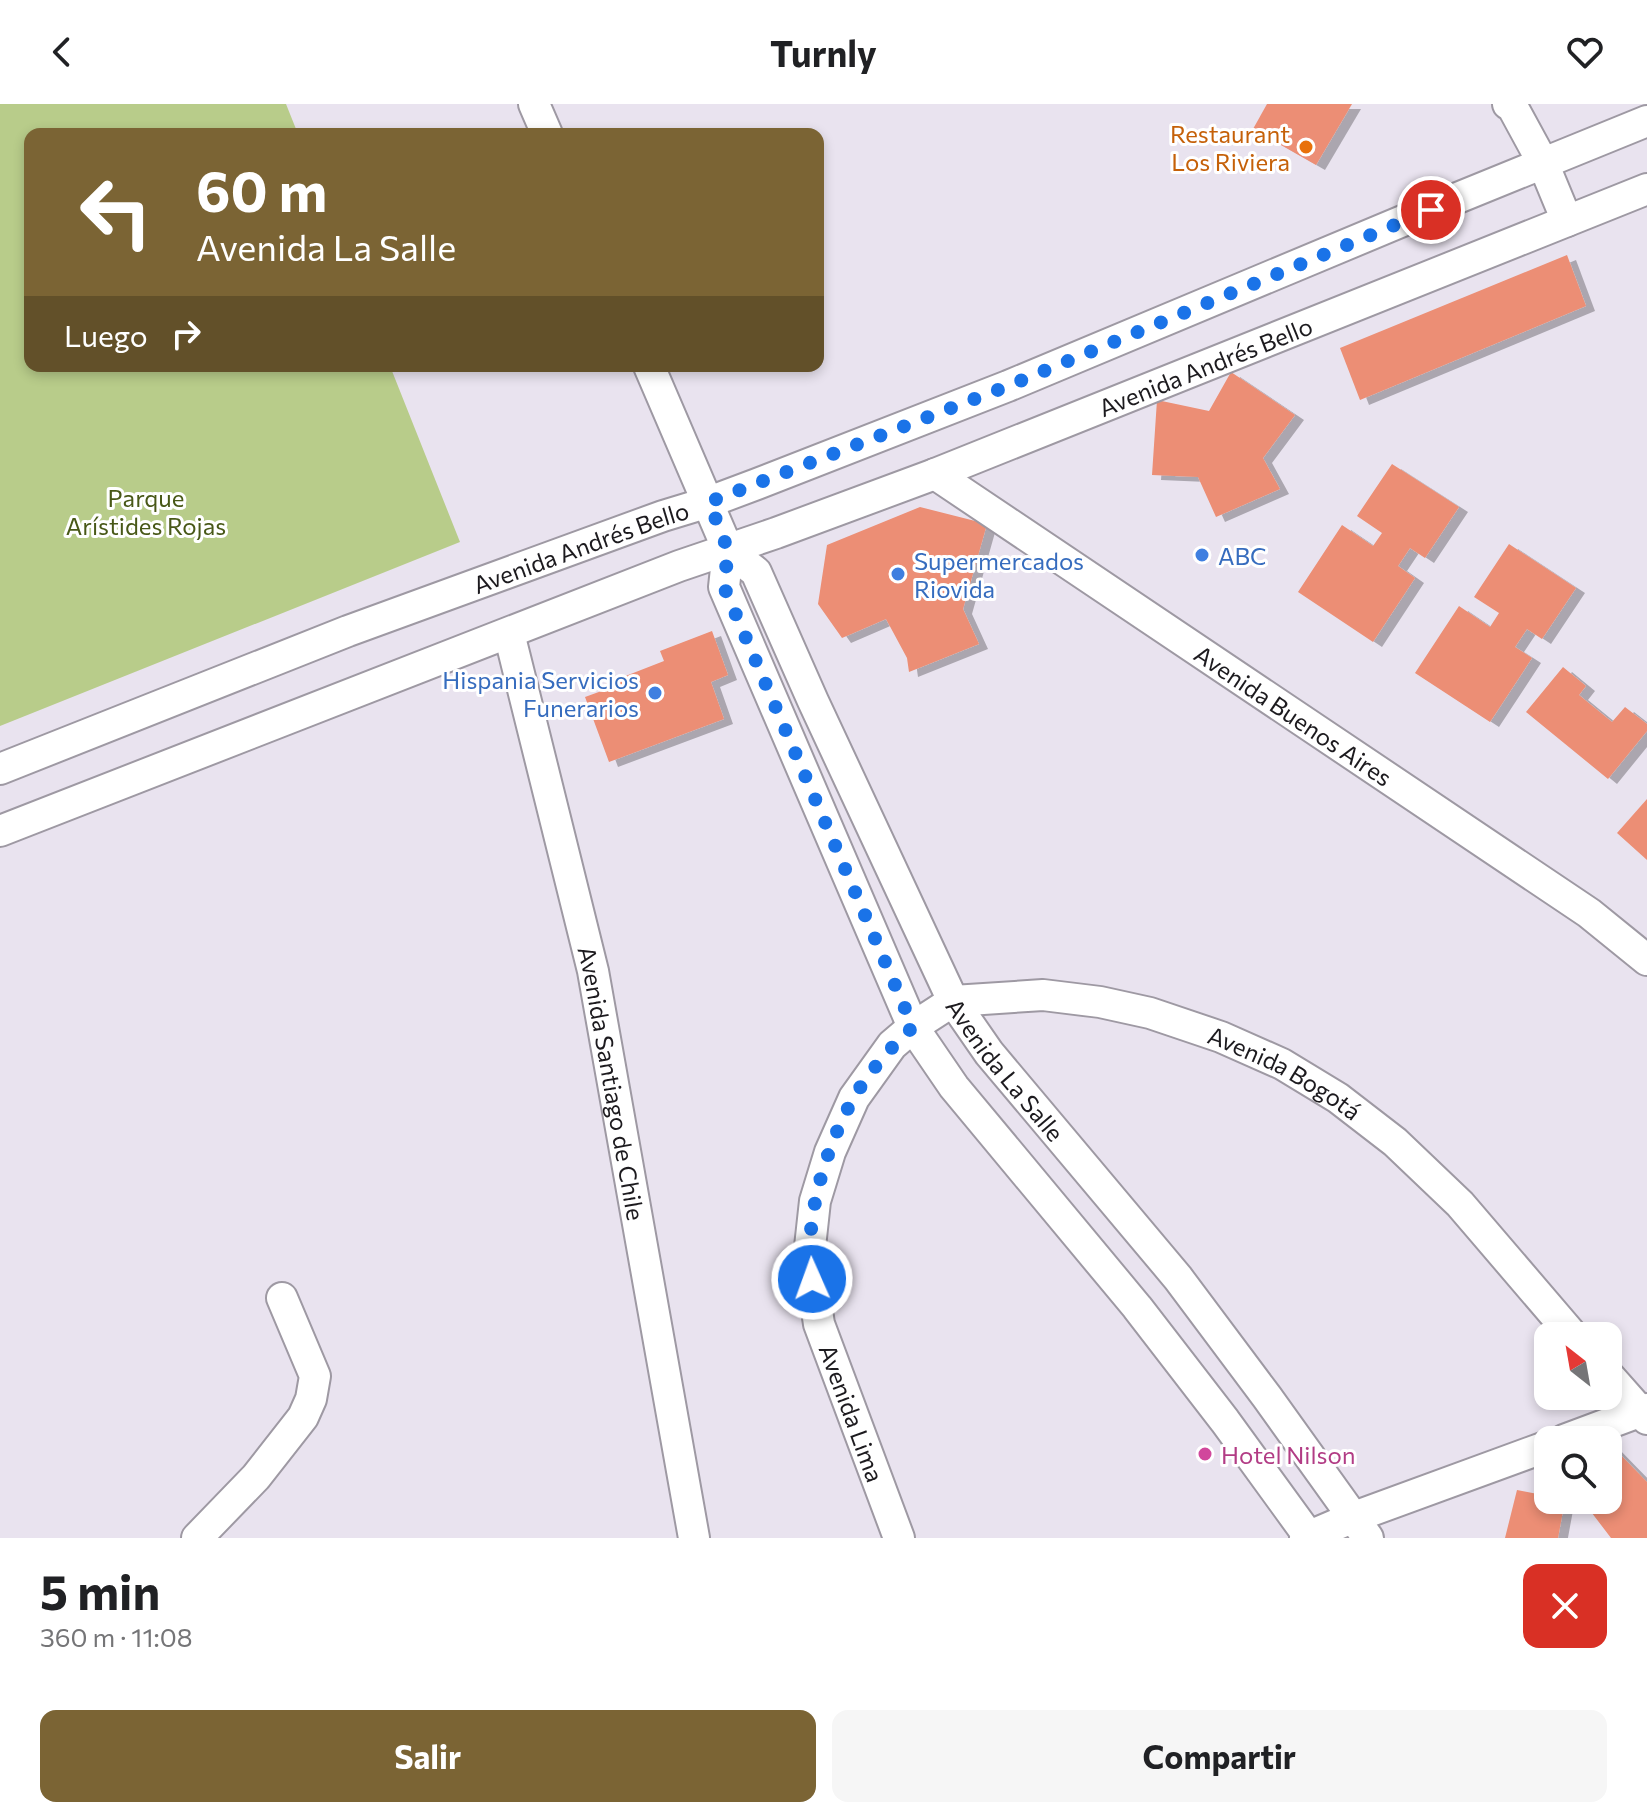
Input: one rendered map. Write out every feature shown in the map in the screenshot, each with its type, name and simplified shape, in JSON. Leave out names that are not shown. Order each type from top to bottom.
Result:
[{"type":"street","points":[[534,104],[544,128]]},
{"type":"street","points":[[1508,104],[1512,106],[1543,163],[1567,221]]},
{"type":"street","name":"Avenida Andrés Bello","points":[[0,769],[348,631],[709,502],[1008,386],[1647,121]]},
{"type":"street","name":"Avenida Andrés Bello","points":[[0,831],[679,566],[935,474],[1647,189]]},
{"type":"street","name":"Avenida La Salle","points":[[652,372],[728,550],[724,587],[913,1027],[954,1087],[1147,1319],[1225,1421],[1308,1538]]},
{"type":"street","name":"Avenida Buenos Aires","points":[[935,474],[1589,913],[1647,960]]},
{"type":"street","name":"Avenida La Salle","points":[[728,550],[756,572],[953,1001],[989,1053],[1178,1278],[1361,1528]]},
{"type":"street","name":"Avenida Santiago de Chile","points":[[509,633],[593,971],[694,1538]]},
{"type":"street","name":"Avenida Bogotá","points":[[913,1027],[953,1001],[1043,995],[1100,1002],[1150,1013],[1206,1032],[1282,1064],[1338,1098],[1406,1152],[1460,1204],[1561,1322]]},
{"type":"street","name":"Avenida Lima","points":[[899,1538],[819,1324],[809,1256],[815,1201],[830,1152],[854,1098],[892,1045],[913,1027]]},
{"type":"street","points":[[197,1538],[256,1477],[303,1417],[311,1399],[315,1376],[282,1298]]},
{"type":"street","points":[[1606,1426],[1645,1413],[1622,1389]]},
{"type":"street","points":[[1308,1538],[1361,1528],[1534,1452]]},
{"type":"green space","name":"Parque Arístides Rojas","points":[[0,104],[286,104],[296,128],[24,128],[24,372],[392,372],[460,542],[0,726]]},
{"type":"building","name":"Restaurant Los Riviera","points":[[1267,104],[1352,104],[1316,165],[1253,129]]},
{"type":"building","points":[[1567,255],[1586,306],[1360,400],[1340,348]]},
{"type":"building","points":[[1231,372],[1295,415],[1263,458],[1280,489],[1216,517],[1198,477],[1152,475],[1157,400],[1209,411]]},
{"type":"building","points":[[1392,464],[1459,507],[1425,558],[1410,548],[1398,566],[1415,578],[1373,642],[1298,592],[1342,525],[1373,546],[1382,533],[1357,516]]},
{"type":"building","name":"Supermercados Riovida","points":[[920,507],[987,524],[963,609],[979,644],[909,672],[907,658],[886,619],[842,638],[818,604],[827,545]]},
{"type":"building","points":[[1509,544],[1576,588],[1542,639],[1527,629],[1515,647],[1532,658],[1490,722],[1415,673],[1459,606],[1490,627],[1499,613],[1474,597]]},
{"type":"building","name":"Hispania Servicios Funerarios","points":[[712,631],[728,675],[711,682],[724,719],[609,762],[585,697],[607,689],[605,684],[664,661],[660,651]]},
{"type":"building","points":[[1563,667],[1586,686],[1579,695],[1612,722],[1625,707],[1647,724],[1647,731],[1608,779],[1526,712]]},
{"type":"building","points":[[1647,799],[1647,860],[1617,833]]},
{"type":"building","points":[[1622,1456],[1647,1482],[1647,1538],[1611,1538],[1593,1514],[1622,1514]]},
{"type":"building","points":[[1517,1490],[1534,1493],[1534,1514],[1562,1514],[1558,1538],[1505,1538]]},
{"type":"place","name":"Restaurant Los Riviera","points":[[1306,147]]},
{"type":"place","name":"ABC","points":[[1202,555]]},
{"type":"place","name":"Supermercados Riovida","points":[[898,574]]},
{"type":"place","name":"Hispania Servicios Funerarios","points":[[655,693]]},
{"type":"place","name":"Hotel Nilson","points":[[1205,1454]]},
{"type":"route","points":[[812,1279],[809,1256],[815,1201],[830,1152],[854,1098],[892,1045],[913,1027],[724,587],[728,550],[709,502],[1008,386],[1431,210]]}]
